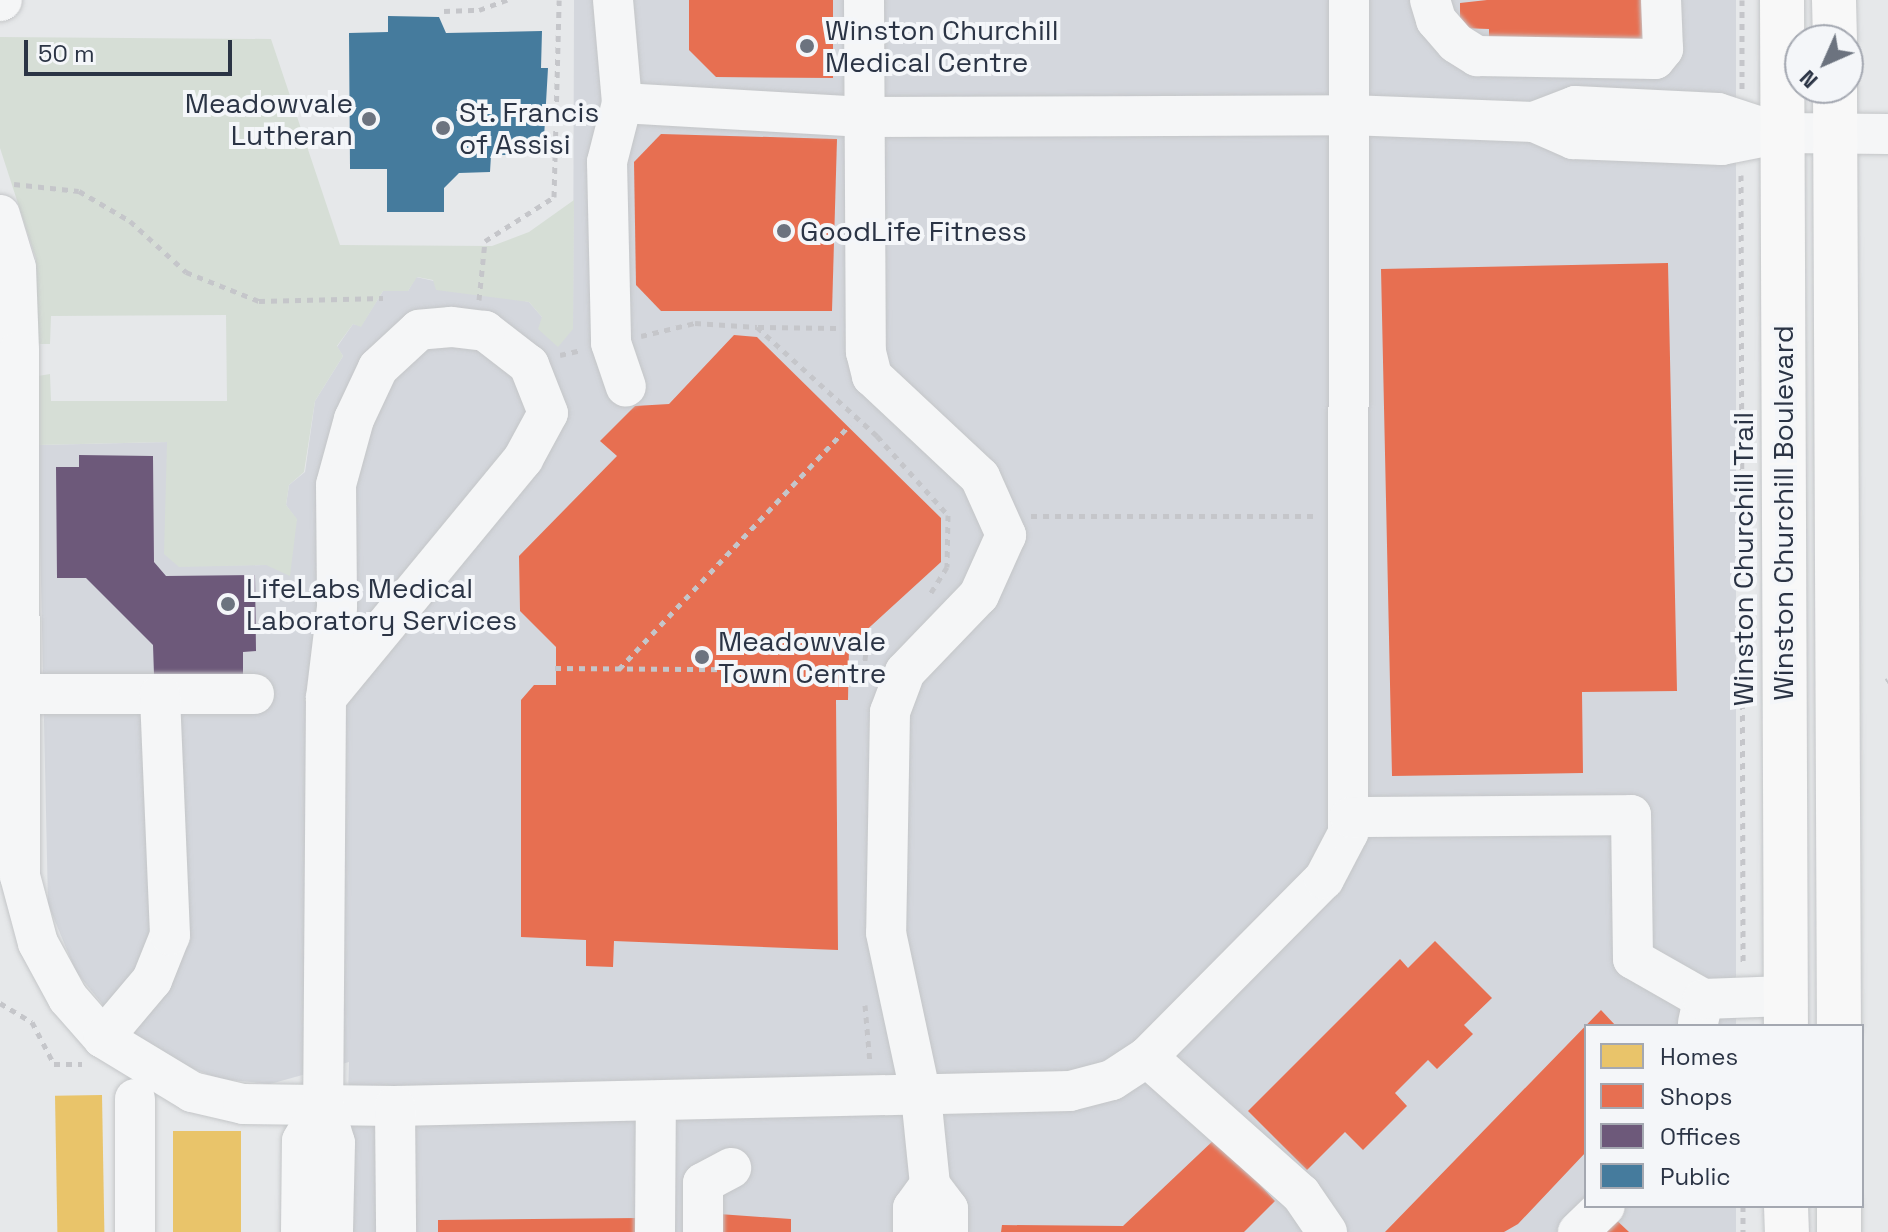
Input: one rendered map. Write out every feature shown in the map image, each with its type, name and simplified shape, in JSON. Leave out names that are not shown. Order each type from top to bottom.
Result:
[{"type":"main road","name":"Winston Churchill Boulevard","points":[[1782,0],[1786,1011]]},
{"type":"main road","points":[[1834,0],[1835,24]]},
{"type":"main road","name":"Winston Churchill Boulevard","points":[[1835,104],[1839,1024]]},
{"type":"main road","points":[[1786,1208],[1787,1232]]},
{"type":"main road","points":[[1839,1208],[1839,1232]]},
{"type":"street","points":[[613,0],[622,103],[607,162],[611,343],[626,387]]},
{"type":"street","points":[[864,0],[866,328],[872,376],[980,477],[1006,535],[979,595],[905,672],[890,712],[886,933],[921,1096],[930,1185],[948,1209],[948,1232]]},
{"type":"street","points":[[0,215],[16,268],[10,349],[10,694],[20,876],[38,943],[99,1049],[192,1092],[243,1104],[395,1106],[1070,1091],[1112,1080],[1147,1057],[1324,879],[1348,833],[1349,0],[1333,0]]},
{"type":"street","points":[[1430,0],[1436,20],[1456,43],[1477,56],[1655,59],[1663,49],[1661,0]]},
{"type":"street","points":[[622,103],[864,117],[1349,115],[1534,122],[1573,139],[1722,145],[1781,133],[1888,134]]},
{"type":"street","points":[[326,698],[523,459],[548,413],[529,365],[485,331],[451,327],[419,330],[378,368],[354,419],[336,485],[337,607],[326,698],[323,1104],[335,1143],[333,1232]]},
{"type":"street","points":[[10,694],[254,694]]},
{"type":"street","points":[[99,1049],[152,980],[170,935],[160,694]]},
{"type":"street","points":[[1350,817],[1631,815],[1633,959],[1700,1012],[1786,1011]]},
{"type":"street","points":[[1147,1057],[1301,1194],[1327,1232]]},
{"type":"street","points":[[135,1099],[135,1232]]},
{"type":"street","points":[[655,1232],[656,1101]]},
{"type":"street","points":[[301,1232],[302,1141],[323,1104]]},
{"type":"street","points":[[395,1106],[396,1232]]},
{"type":"street","points":[[703,1232],[703,1183],[731,1168]]},
{"type":"street","points":[[913,1232],[913,1208],[930,1185]]},
{"type":"street","points":[[1578,1232],[1603,1208]]},
{"type":"path","points":[[444,11],[479,10],[507,0]]},
{"type":"path","points":[[478,304],[485,241],[554,197],[559,0]]},
{"type":"path","points":[[1742,0],[1742,69]]},
{"type":"path","name":"Winston Churchill Trail","points":[[1741,172],[1743,947]]},
{"type":"path","points":[[0,182],[79,191],[130,221],[186,272],[259,301],[383,298]]},
{"type":"path","points":[[555,356],[695,323],[866,328]]},
{"type":"path","points":[[757,327],[877,436],[948,515],[947,567],[924,603]]},
{"type":"path","points":[[619,669],[850,425]]},
{"type":"path","points":[[948,515],[1294,519],[1350,512]]},
{"type":"path","points":[[861,695],[866,653],[898,633]]},
{"type":"path","points":[[555,668],[833,670]]},
{"type":"path","points":[[863,992],[876,1096]]},
{"type":"path","points":[[0,1003],[32,1022],[54,1064],[99,1049]]},
{"type":"path","points":[[1743,1208],[1743,1232]]},
{"type":"shaded area","name":"Meadowvale Town Centre","points":[[574,0],[1736,0],[1736,1024],[1584,1024],[1584,1208],[1736,1208],[1736,1232],[344,1232],[349,1062],[270,1084],[220,1079],[181,1064],[118,1023],[76,972],[48,904],[38,445],[167,442],[179,566],[266,565],[297,520],[286,505],[289,485],[305,472],[315,401],[343,356],[337,347],[353,324],[361,326],[383,291],[408,291],[416,277],[529,302],[542,317],[573,329]]},
{"type":"shaded area","points":[[0,37],[271,39],[340,245],[492,246],[529,232],[574,200],[573,329],[558,347],[538,329],[542,317],[529,302],[436,290],[433,280],[417,277],[408,291],[383,291],[361,327],[353,324],[337,346],[343,356],[315,401],[304,472],[289,485],[286,505],[297,519],[290,576],[266,565],[179,567],[164,554],[167,442],[38,445],[38,376],[50,374],[51,401],[227,401],[226,315],[51,316],[50,344],[37,344],[36,259],[0,148]]},
{"type":"building: Homes","points":[[102,1095],[104,1232],[57,1232],[55,1096]]},
{"type":"building: Homes","points":[[173,1131],[241,1131],[241,1232],[173,1232]]},
{"type":"building: Shops","points":[[689,0],[833,0],[833,78],[716,77],[689,50]]},
{"type":"building: Shops","points":[[1487,0],[1646,0],[1645,55],[1489,52],[1489,29],[1460,28],[1460,3]]},
{"type":"building: Shops","points":[[661,134],[837,139],[832,311],[661,311],[636,285],[634,162]]},
{"type":"building: Shops","points":[[1668,263],[1677,691],[1582,692],[1583,773],[1392,776],[1381,269]]},
{"type":"building: Shops","name":"Meadowvale Town Centre","points":[[734,335],[757,337],[941,518],[941,562],[849,646],[848,700],[836,700],[838,950],[614,941],[613,967],[586,966],[586,940],[521,937],[521,700],[534,685],[556,685],[556,647],[520,611],[519,556],[617,456],[600,441],[635,406],[669,404]]},
{"type":"building: Shops","points":[[1435,941],[1492,998],[1464,1025],[1473,1034],[1437,1069],[1428,1060],[1395,1093],[1407,1106],[1363,1150],[1345,1132],[1307,1170],[1248,1111],[1400,959],[1408,968]]},
{"type":"building: Shops","points":[[1601,1010],[1614,1024],[1587,1024]]},
{"type":"building: Shops","points":[[1584,1027],[1584,1154],[1518,1224],[1504,1232],[1385,1232]]},
{"type":"building: Shops","points":[[1216,1138],[1275,1201],[1244,1232],[1001,1232],[1002,1225],[1123,1226]]},
{"type":"building: Shops","points":[[719,1214],[791,1219],[791,1232],[718,1232]]},
{"type":"building: Shops","points":[[1611,1215],[1629,1232],[1595,1232]]},
{"type":"building: Shops","points":[[639,1218],[640,1232],[438,1232],[438,1220]]},
{"type":"building: Offices","points":[[79,455],[153,456],[154,562],[166,576],[255,575],[256,651],[243,652],[243,674],[154,675],[153,645],[86,578],[57,578],[56,467],[79,467]]},
{"type":"building: Public","points":[[388,16],[439,17],[446,33],[542,31],[541,68],[548,68],[543,155],[491,155],[490,172],[459,173],[444,188],[444,212],[387,212],[387,169],[350,169],[349,33],[388,32]]},
{"type":"place","name":"Winston Churchill Medical Centre","points":[[807,46]]},
{"type":"place","name":"Meadowvale Lutheran","points":[[369,119]]},
{"type":"place","name":"St. Francis of Assisi","points":[[443,128]]},
{"type":"place","name":"GoodLife Fitness","points":[[784,231]]},
{"type":"place","name":"LifeLabs Medical Laboratory Services","points":[[228,604]]},
{"type":"place","name":"Meadowvale Town Centre","points":[[702,657]]}]
